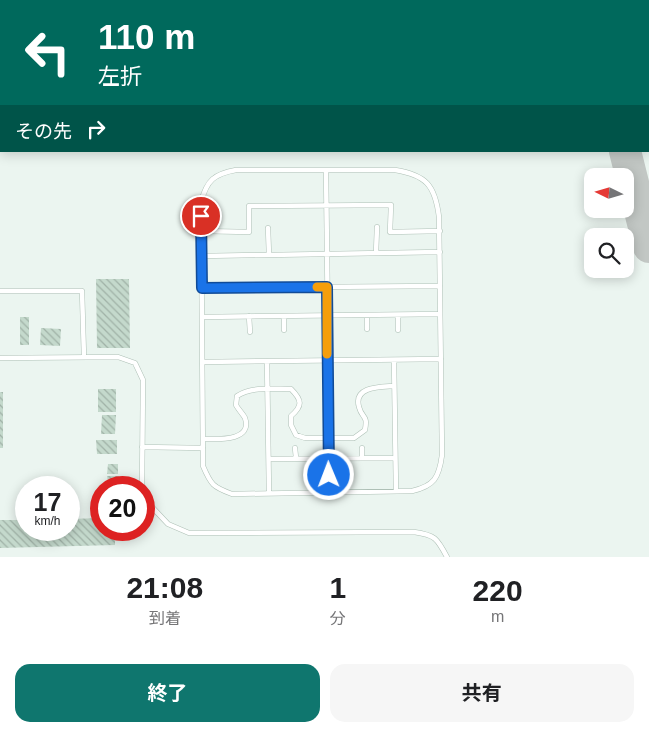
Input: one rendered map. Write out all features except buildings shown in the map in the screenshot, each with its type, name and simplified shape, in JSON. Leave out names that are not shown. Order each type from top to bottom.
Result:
[{"type":"lane","points":[[236,170],[394,170],[412,172],[431,187],[437,199],[440,216],[442,455],[440,470],[434,481],[426,488],[396,492],[232,494],[216,488],[208,478],[204,466],[202,231],[201,202],[205,188],[211,179],[224,172],[236,170]]},
{"type":"lane","points":[[326,170],[330,492]]},
{"type":"lane","points":[[202,231],[250,232],[249,206],[391,205],[390,232],[440,231]]},
{"type":"lane","points":[[376,253],[377,227]]},
{"type":"lane","points":[[268,228],[269,255]]},
{"type":"lane","points":[[202,256],[440,252]]},
{"type":"lane","points":[[202,288],[440,286]]},
{"type":"lane","points":[[0,291],[82,291],[84,357]]},
{"type":"lane","points":[[202,316],[440,314]]},
{"type":"lane","points":[[367,315],[367,329]]},
{"type":"lane","points":[[398,315],[398,330]]},
{"type":"lane","points":[[249,316],[250,332]]},
{"type":"lane","points":[[284,316],[284,330]]},
{"type":"lane","points":[[0,358],[118,357],[134,364],[143,380],[143,476]]},
{"type":"lane","points":[[203,362],[441,359]]},
{"type":"lane","points":[[394,360],[396,492]]},
{"type":"lane","points":[[267,361],[269,493]]},
{"type":"lane","points":[[203,440],[233,438],[241,434],[245,428],[245,418],[236,405],[238,396],[250,390],[292,390],[297,395],[300,403],[298,410],[291,416],[291,425],[296,435],[305,438],[354,438],[365,430],[367,422],[366,417],[358,407],[358,399],[362,392],[372,388],[394,386]]},
{"type":"lane","points":[[142,448],[204,448]]},
{"type":"lane","points":[[295,448],[296,458]]},
{"type":"lane","points":[[362,448],[362,458]]},
{"type":"lane","points":[[269,459],[395,458]]},
{"type":"lane","points":[[155,510],[168,524],[189,533],[414,532],[430,535],[442,546],[447,557]]},
{"type":"taxiway","points":[[625,152],[649,247]]},
{"type":"slow traffic","points":[[317,287],[327,287],[327,354]]},
{"type":"route","points":[[201,216],[202,288],[327,287],[329,475]]}]
